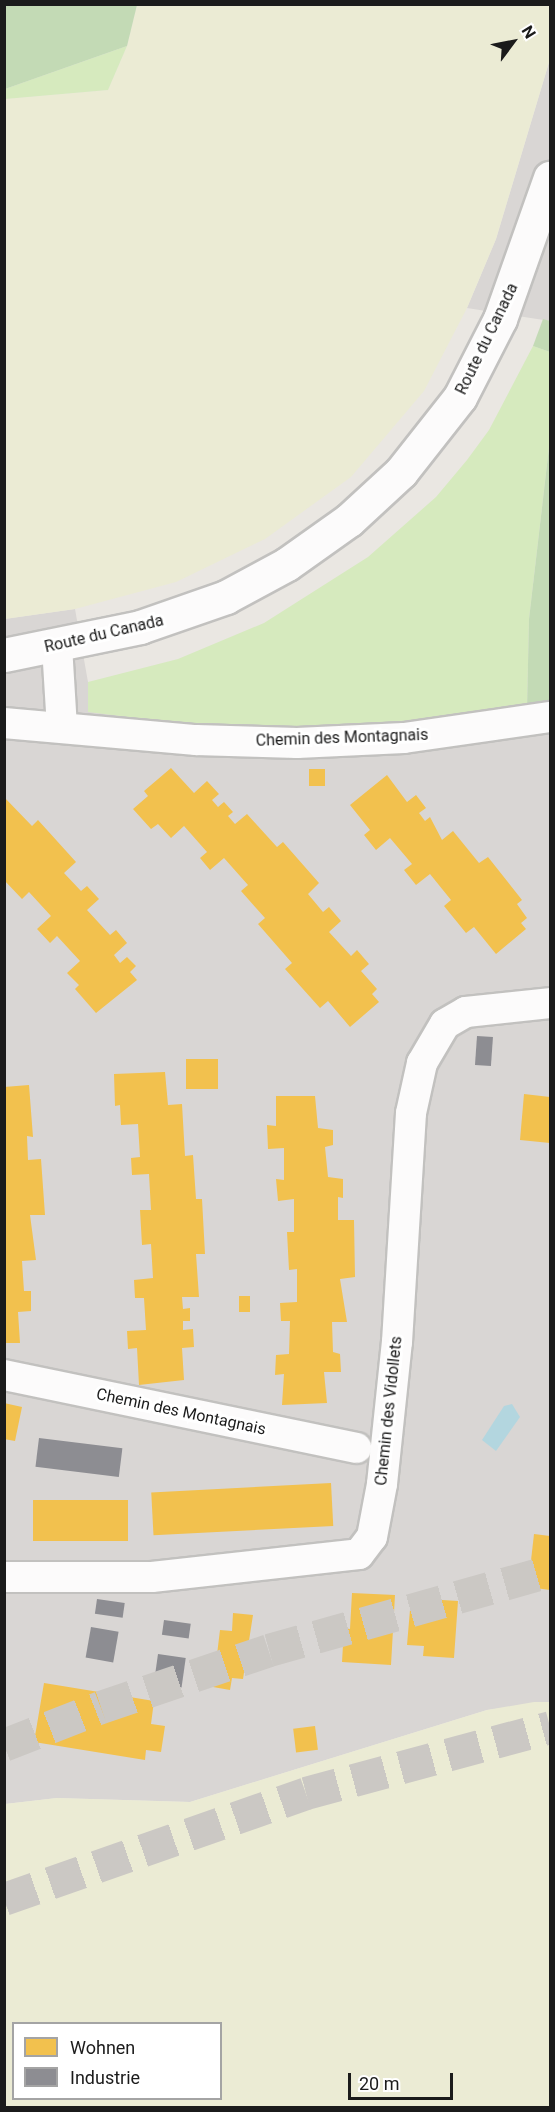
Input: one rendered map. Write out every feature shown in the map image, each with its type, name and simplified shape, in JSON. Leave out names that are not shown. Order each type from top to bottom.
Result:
[{"type":"street","name":"Route du Canada","points":[[4,655],[57,646],[140,627],[226,597],[319,543],[374,498],[444,421],[475,370],[516,279],[550,178]]},
{"type":"street","points":[[57,646],[62,728]]},
{"type":"street","name":"Chemin des Montagnais","points":[[4,723],[196,740],[297,743],[435,735],[550,717]]},
{"type":"street","name":"Chemin des Vidollets","points":[[4,1577],[152,1577],[359,1554],[372,1537],[382,1484],[397,1342],[411,1113],[422,1063],[445,1024],[466,1012],[550,1003]]},
{"type":"street","name":"Chemin des Montagnais","points":[[4,1375],[357,1448]]},
{"type":"shaded area","points":[[550,59],[550,321],[467,308],[496,239]]},
{"type":"shaded area","points":[[75,609],[88,682],[88,711],[550,706],[550,1702],[487,1710],[190,1802],[57,1798],[5,1804],[4,619]]},
{"type":"green space","points":[[4,5],[137,5],[127,46],[5,89]]},
{"type":"green space","points":[[137,5],[550,5],[550,59],[496,239],[467,308],[424,391],[351,477],[265,539],[176,582],[75,609],[5,619],[4,99],[108,90],[127,46]]},
{"type":"green space","points":[[127,46],[108,90],[5,99],[5,89]]},
{"type":"green space","points":[[543,319],[550,321],[550,352],[533,346]]},
{"type":"green space","points":[[533,346],[550,352],[550,439],[529,619],[527,708],[437,721],[301,727],[193,725],[88,712],[88,682],[178,659],[264,623],[368,557],[436,497],[467,460],[489,430]]},
{"type":"green space","points":[[550,439],[550,706],[527,708],[529,619]]},
{"type":"green space","points":[[534,1702],[550,1702],[550,2107],[5,2107],[5,1804],[57,1798],[190,1802],[487,1710]]},
{"type":"water","points":[[512,1404],[520,1417],[496,1451],[482,1440],[504,1406]]},
{"type":"building: Wohnen","points":[[171,768],[194,793],[207,781],[219,794],[212,800],[218,807],[224,802],[233,812],[228,816],[235,824],[247,814],[277,847],[283,842],[319,883],[308,894],[323,912],[329,907],[341,921],[329,932],[351,956],[357,950],[369,964],[361,971],[377,989],[372,994],[379,1002],[350,1027],[328,1001],[320,1008],[285,969],[292,963],[258,924],[265,918],[241,891],[248,885],[224,858],[210,870],[200,858],[207,852],[184,826],[171,838],[158,824],[151,829],[133,809],[148,796],[144,791]]},
{"type":"building: Wohnen","points":[[309,769],[325,769],[325,786],[309,786]]},
{"type":"building: Wohnen","points":[[387,775],[407,802],[416,795],[426,808],[419,813],[425,821],[430,817],[442,840],[453,831],[479,863],[488,857],[522,900],[517,904],[527,918],[521,923],[526,929],[496,954],[474,927],[466,933],[444,906],[451,900],[430,874],[416,885],[404,870],[412,864],[390,838],[376,850],[364,835],[370,830],[350,805]]},
{"type":"building: Wohnen","points":[[4,797],[32,826],[38,820],[76,862],[64,873],[81,891],[87,886],[99,899],[87,910],[110,935],[116,930],[127,943],[114,955],[120,963],[127,957],[136,966],[130,972],[137,980],[96,1013],[75,989],[79,985],[67,973],[80,961],[57,936],[50,943],[37,929],[51,916],[29,892],[22,899],[4,880]]},
{"type":"building: Wohnen","points":[[186,1059],[218,1059],[218,1089],[186,1089]]},
{"type":"building: Wohnen","points":[[165,1072],[168,1105],[182,1104],[185,1156],[193,1155],[196,1199],[202,1199],[205,1254],[196,1254],[199,1297],[182,1297],[183,1309],[190,1308],[190,1321],[183,1321],[183,1330],[193,1329],[194,1347],[182,1348],[184,1380],[139,1385],[137,1348],[128,1349],[127,1331],[146,1330],[144,1298],[135,1298],[134,1280],[153,1278],[151,1244],[142,1245],[140,1210],[151,1210],[149,1174],[132,1175],[131,1158],[140,1157],[138,1124],[121,1125],[120,1105],[115,1106],[114,1074]]},
{"type":"building: Wohnen","points":[[29,1085],[33,1137],[27,1136],[28,1160],[41,1159],[45,1215],[30,1215],[36,1260],[22,1261],[24,1291],[31,1291],[31,1311],[18,1312],[20,1343],[4,1343],[4,1087]]},
{"type":"building: Wohnen","points":[[524,1094],[550,1097],[550,1143],[520,1140]]},
{"type":"building: Wohnen","points":[[276,1096],[315,1096],[318,1128],[333,1130],[333,1145],[325,1147],[328,1177],[343,1179],[343,1198],[338,1197],[338,1220],[354,1220],[355,1277],[340,1279],[347,1322],[332,1322],[333,1352],[340,1354],[341,1372],[324,1372],[327,1403],[282,1405],[284,1374],[275,1375],[276,1355],[289,1354],[290,1321],[281,1321],[280,1303],[297,1302],[297,1269],[289,1270],[287,1232],[294,1232],[294,1199],[278,1201],[276,1179],[284,1180],[284,1148],[268,1149],[267,1125],[276,1126]]},
{"type":"building: Wohnen","points":[[239,1296],[250,1296],[250,1312],[239,1312]]},
{"type":"building: Wohnen","points":[[4,1403],[22,1407],[15,1441],[4,1439]]},
{"type":"building: Wohnen","points":[[331,1483],[333,1526],[153,1535],[151,1492]]},
{"type":"building: Wohnen","points":[[33,1500],[128,1500],[128,1541],[33,1541]]},
{"type":"building: Wohnen","points":[[534,1534],[550,1536],[550,1590],[528,1587]]},
{"type":"building: Wohnen","points":[[352,1593],[395,1595],[391,1665],[342,1662],[344,1628],[350,1629]]},
{"type":"building: Wohnen","points":[[411,1598],[458,1601],[454,1658],[423,1656],[424,1646],[407,1645]]},
{"type":"building: Wohnen","points":[[233,1613],[253,1615],[243,1679],[232,1678],[230,1690],[213,1687],[220,1630],[232,1631]]},
{"type":"building: Wohnen","points":[[44,1683],[154,1701],[151,1724],[165,1726],[161,1752],[146,1750],[145,1760],[34,1742]]},
{"type":"building: Wohnen","points":[[315,1726],[318,1750],[296,1753],[293,1729]]},
{"type":"building: Industrie","points":[[477,1036],[493,1037],[491,1066],[475,1065]]},
{"type":"building: Industrie","points":[[39,1438],[122,1448],[119,1477],[35,1467]]},
{"type":"building: Industrie","points":[[97,1599],[125,1603],[123,1618],[95,1614]]},
{"type":"building: Industrie","points":[[164,1620],[191,1624],[189,1639],[162,1635]]},
{"type":"building: Industrie","points":[[91,1627],[119,1632],[113,1662],[86,1658]]},
{"type":"building: Industrie","points":[[158,1654],[186,1658],[182,1688],[154,1684]]},
{"type":"tunnel","points":[[4,1745],[101,1707],[269,1650],[550,1571]]},
{"type":"tunnel","points":[[4,1899],[306,1793],[550,1727]]}]
